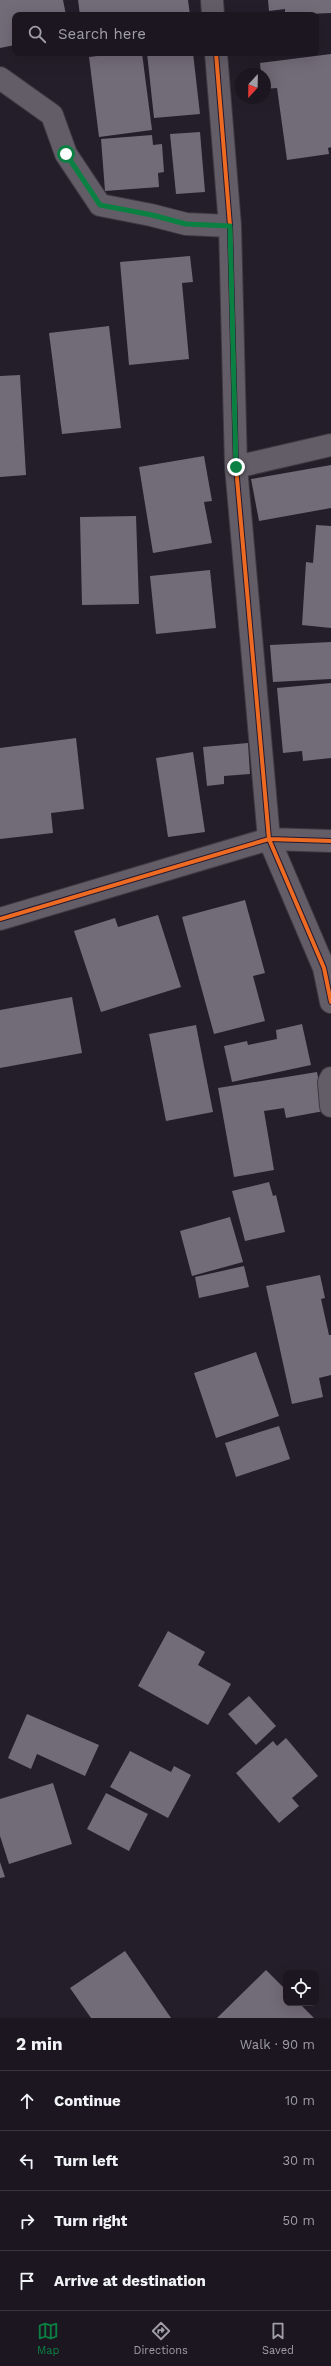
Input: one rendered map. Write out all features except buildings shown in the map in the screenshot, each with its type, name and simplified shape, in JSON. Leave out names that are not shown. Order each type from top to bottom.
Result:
[{"type":"street","points":[[212,0],[213,12]]},
{"type":"street","points":[[216,56],[230,226],[236,467],[269,839],[324,968],[331,1002]]},
{"type":"street","points":[[0,78],[52,115],[66,154],[100,205],[152,215],[186,224],[230,226]]},
{"type":"street","points":[[236,467],[331,445]]},
{"type":"street","points":[[0,919],[269,839],[331,841]]},
{"type":"street","points":[[331,1078],[329,1082],[331,1106]]},
{"type":"cycle path","points":[[216,56],[230,226],[236,467],[269,839],[331,841]]},
{"type":"cycle path","points":[[0,919],[269,839],[324,968],[331,1002]]},
{"type":"route","points":[[66,154],[100,205],[152,215],[186,224],[230,226],[236,467]]}]
